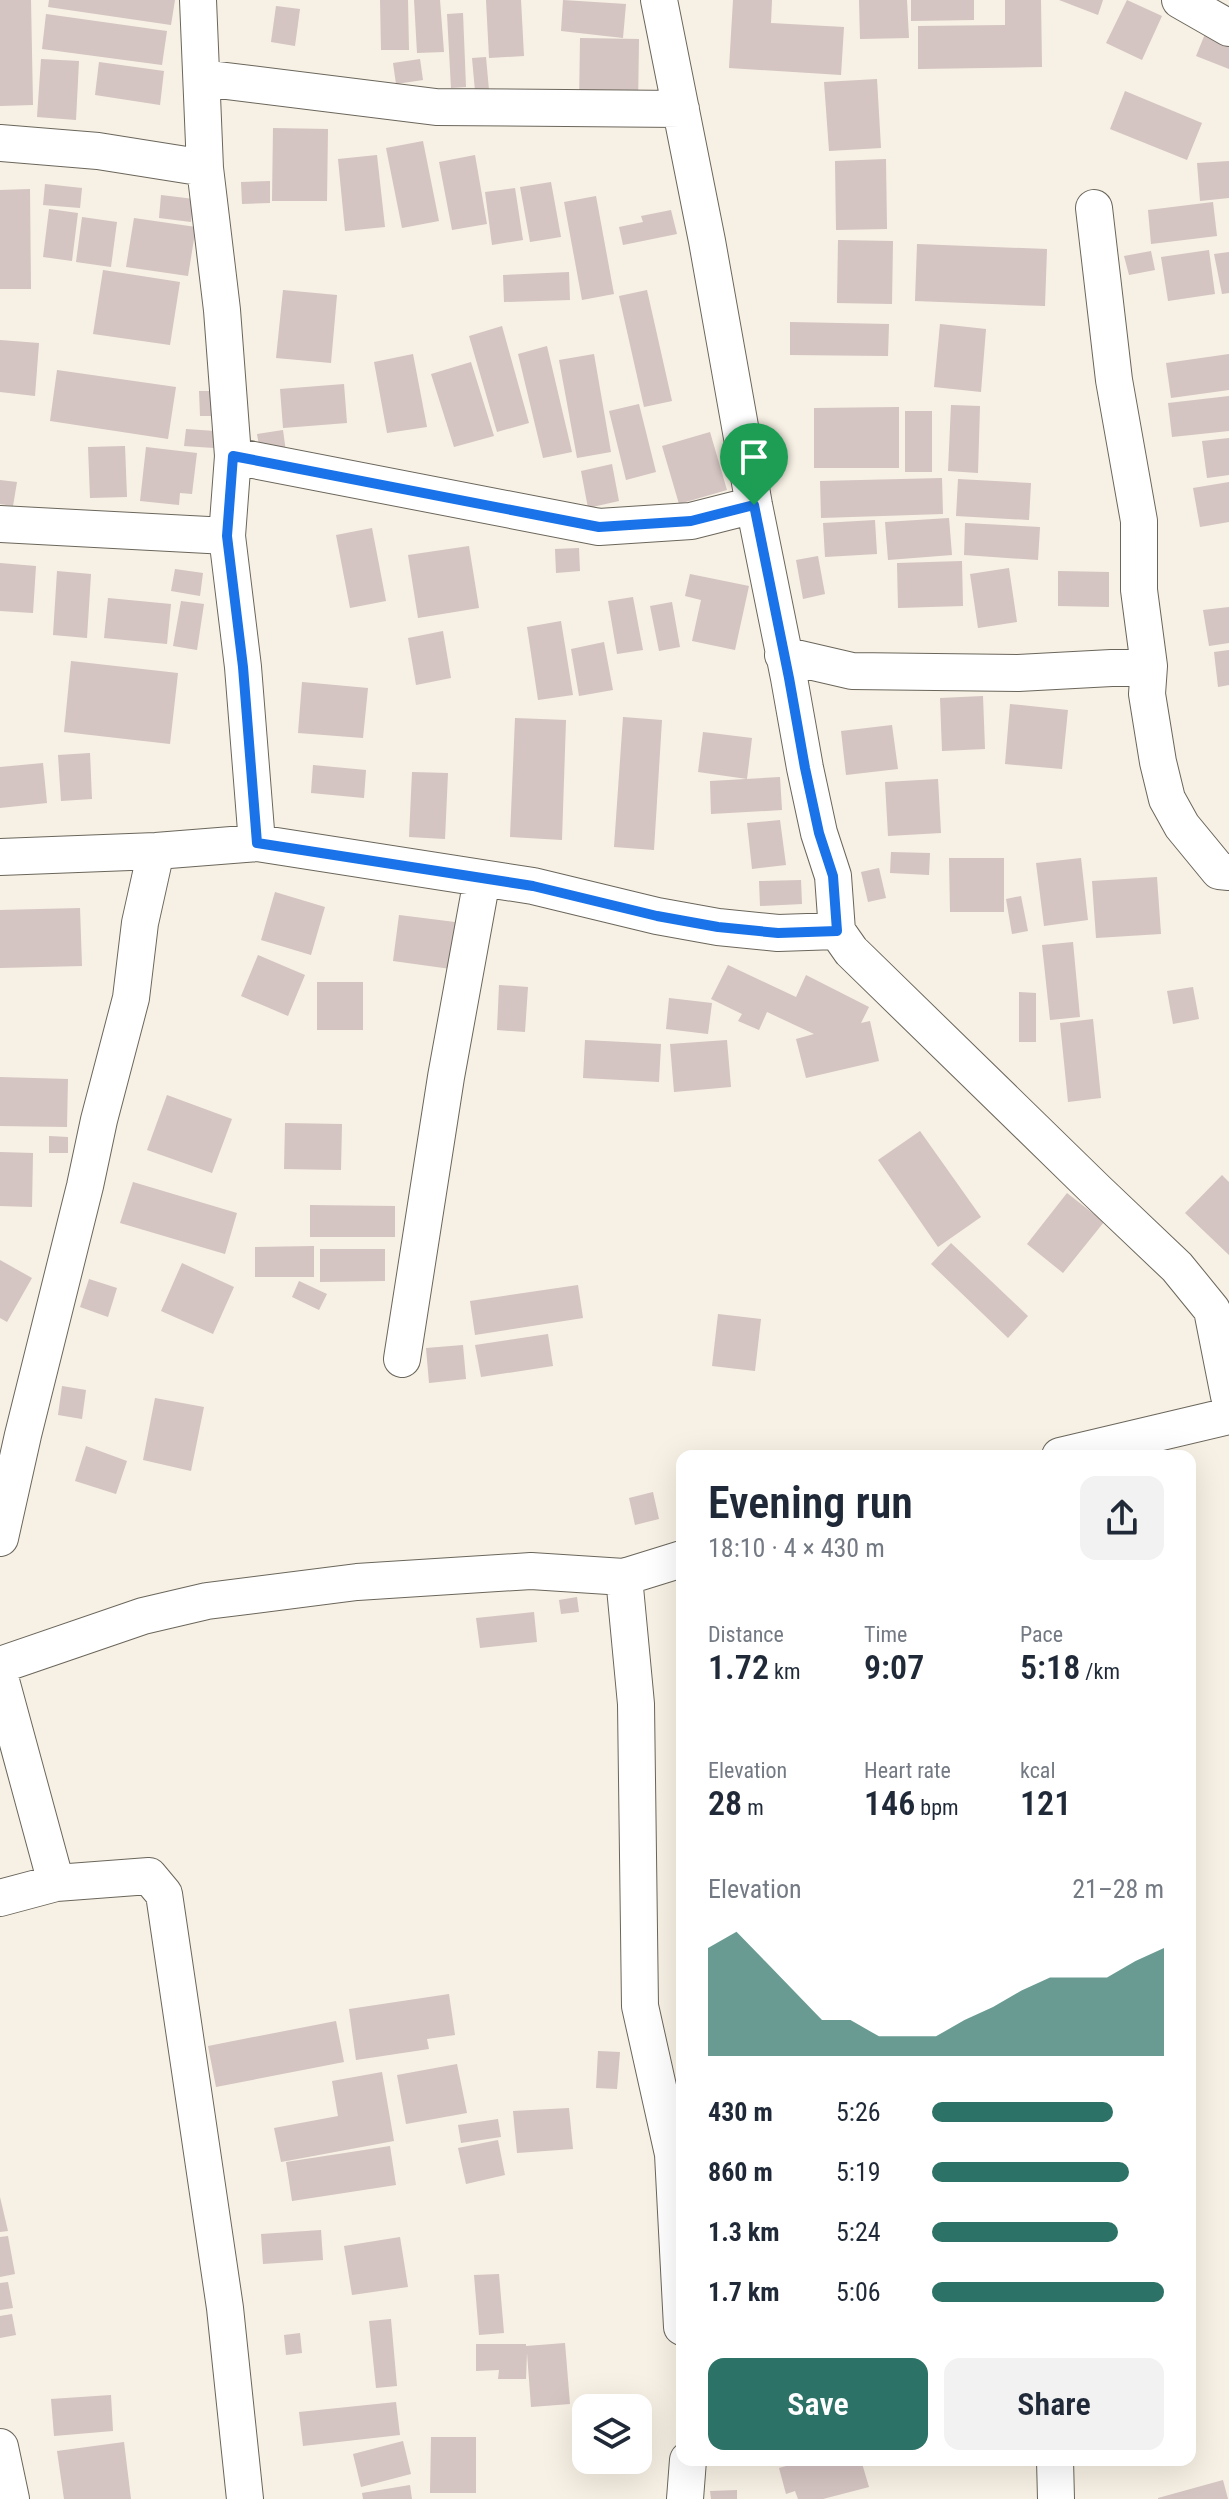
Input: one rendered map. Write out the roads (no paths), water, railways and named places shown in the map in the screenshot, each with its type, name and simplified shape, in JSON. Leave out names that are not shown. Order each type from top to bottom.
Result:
[{"type":"street","points":[[198,0],[205,168],[222,310],[233,456],[227,536],[243,667],[257,843]]},
{"type":"street","points":[[659,0],[783,655],[819,833],[833,876],[837,931],[851,951],[1177,1267],[1212,1310],[1229,1396]]},
{"type":"street","points":[[1180,0],[1229,28]]},
{"type":"street","points":[[202,78],[436,107],[681,109]]},
{"type":"street","points":[[0,143],[98,151],[205,168]]},
{"type":"street","points":[[1094,208],[1114,380],[1139,521],[1139,590],[1149,666],[1147,694],[1158,762],[1167,799],[1182,826],[1219,871],[1229,872]]},
{"type":"street","points":[[233,456],[599,527],[691,521],[754,505]]},
{"type":"street","points":[[0,524],[227,536]]},
{"type":"street","points":[[783,655],[852,671],[1018,673],[1149,666]]},
{"type":"street","points":[[0,857],[156,851],[257,843],[533,886],[657,916],[718,927],[778,933],[837,931]]},
{"type":"street","points":[[0,1538],[6,1482],[85,1186],[131,998],[140,923],[156,851]]},
{"type":"street","points":[[402,1359],[446,1077],[482,879]]},
{"type":"street","points":[[1085,1450],[1229,1416]]},
{"type":"street","points":[[0,1665],[143,1616],[207,1601],[357,1582],[531,1571],[624,1577],[676,1561]]},
{"type":"street","points":[[624,1577],[636,1704],[640,2006],[673,2154],[676,2208]]},
{"type":"street","points":[[0,1677],[56,1883]]},
{"type":"street","points":[[0,1898],[56,1883],[149,1876],[164,1894],[225,2308],[245,2499]]},
{"type":"street","points":[[0,2447],[11,2499]]},
{"type":"street","points":[[685,2499],[688,2466]]},
{"type":"street","points":[[1055,2466],[1056,2499]]}]
